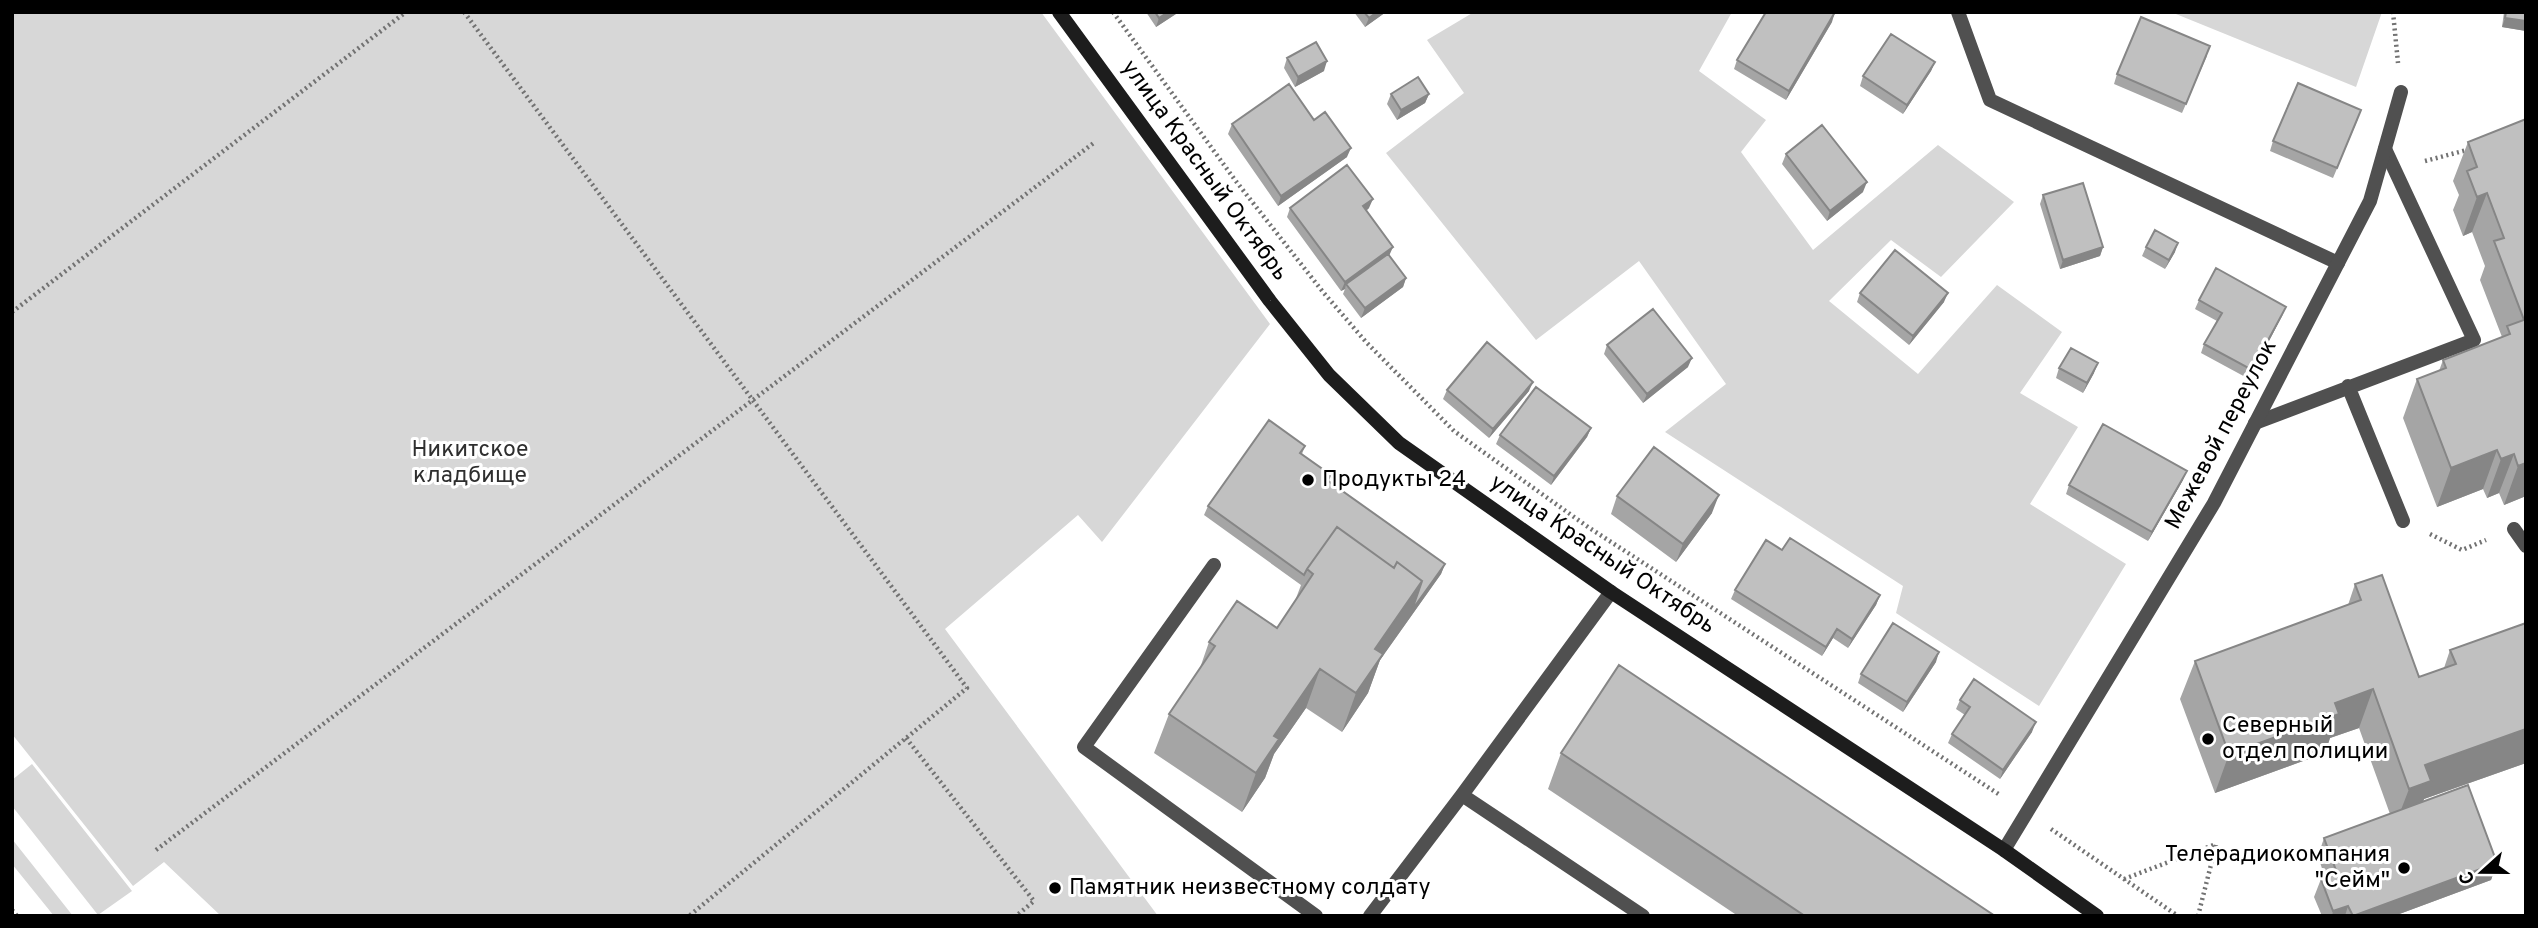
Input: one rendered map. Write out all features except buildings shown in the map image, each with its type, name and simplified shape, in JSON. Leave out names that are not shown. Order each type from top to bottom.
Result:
[{"type":"main road","name":"улица Красный Октябрь","points":[[1059,12],[1262,290],[1329,375],[1399,443],[1611,592],[2004,850],[2097,916]]},
{"type":"street","points":[[1958,12],[1990,100],[2338,263]]},
{"type":"street","name":"Межевой переулок","points":[[2004,850],[2214,503],[2370,201],[2401,92]]},
{"type":"street","points":[[2255,423],[2474,340],[2385,149]]},
{"type":"street","points":[[2348,386],[2403,521]]},
{"type":"street","points":[[2514,529],[2526,546]]},
{"type":"street","points":[[1214,565],[1084,747],[1316,916]]},
{"type":"street","points":[[1370,916],[1611,592]]},
{"type":"street","points":[[1462,795],[1643,916]]},
{"type":"path","points":[[12,312],[406,12]]},
{"type":"path","points":[[464,12],[967,688],[689,916]]},
{"type":"path","points":[[1113,12],[1235,180],[1324,292],[1366,342],[1454,431],[1588,527],[2026,813],[2178,916]]},
{"type":"path","points":[[2393,12],[2401,92]]},
{"type":"path","points":[[156,850],[1095,142]]},
{"type":"path","points":[[2394,169],[2473,149]]},
{"type":"path","points":[[2403,521],[2462,550],[2514,529]]},
{"type":"path","points":[[906,738],[1034,901],[1016,916]]},
{"type":"path","points":[[2124,879],[2216,844],[2198,916]]},
{"type":"path","points":[[12,910],[17,916]]},
{"type":"green space","name":"Никитское кладбище","points":[[12,12],[1041,12],[1270,324],[1102,542],[1078,515],[945,629],[1158,916],[221,916],[164,862],[133,886],[12,734]]},
{"type":"green space","points":[[1474,12],[1732,12],[1699,71],[1766,120],[1741,152],[1813,250],[1938,145],[2014,202],[1941,277],[1891,240],[1829,301],[1918,374],[1997,285],[2062,332],[2020,393],[2078,427],[2030,504],[2126,564],[2039,706],[1896,613],[1903,586],[1665,432],[1726,384],[1639,261],[1536,340],[1386,153],[1464,93],[1427,40]]},
{"type":"green space","points":[[2171,12],[2382,12],[2356,87]]},
{"type":"green space","points":[[32,764],[132,891],[98,915],[12,806],[12,780]]},
{"type":"green space","points":[[12,839],[73,916],[54,916],[12,864]]},
{"type":"place","name":"Продукты 24","points":[[1308,480]]},
{"type":"place","name":"Северный отдел полиции","points":[[2208,739]]},
{"type":"place","name":"Телерадиокомпания \"Сейм\"","points":[[2404,868]]},
{"type":"place","name":"Памятник неизвестному солдату","points":[[1055,888]]}]
